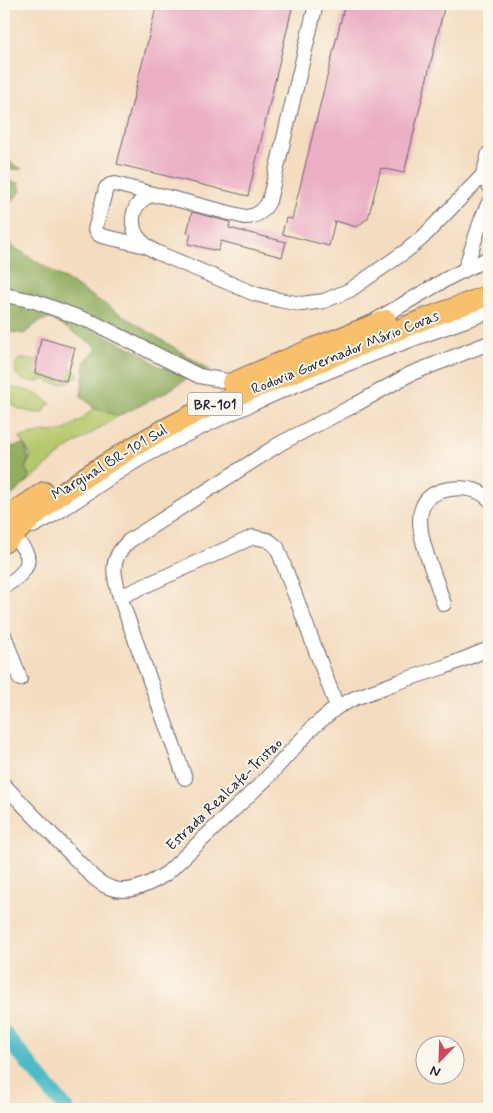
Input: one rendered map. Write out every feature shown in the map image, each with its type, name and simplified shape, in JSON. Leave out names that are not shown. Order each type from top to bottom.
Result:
[{"type":"highway","name":"Rodovia Governador Mário Covas","points":[[9,529],[44,492],[80,466],[125,436],[210,392],[316,347],[489,283]]},
{"type":"highway","name":"Rodovia Governador Mário Covas","points":[[9,529],[88,475],[150,437],[199,411],[419,321],[489,295]]},
{"type":"street","points":[[146,246],[102,236],[95,230],[106,188],[110,184],[245,217],[259,214],[265,208],[269,200],[316,4]]},
{"type":"street","points":[[159,195],[143,199],[134,212],[132,220],[134,229],[138,238],[146,246],[255,294],[302,304],[324,301],[350,290],[422,238],[486,181],[489,152]]},
{"type":"street","points":[[465,269],[486,216],[489,202]]},
{"type":"street","points":[[360,330],[450,277],[489,258]]},
{"type":"street","points":[[4,295],[34,301],[94,323],[200,376],[233,382]]},
{"type":"street","name":"Marginal BR-101 Sul","points":[[9,529],[32,526],[41,522],[142,458],[217,420],[308,380],[404,342],[489,312]]},
{"type":"street","points":[[185,778],[120,597],[114,577],[113,565],[116,555],[129,541],[281,443],[410,374],[489,343]]},
{"type":"street","points":[[444,604],[422,542],[420,514],[423,505],[429,497],[449,489],[466,488],[478,492],[489,499]]},
{"type":"street","points":[[4,586],[22,573],[28,559],[9,529]]},
{"type":"street","points":[[120,597],[253,537],[268,540],[277,548],[337,707]]},
{"type":"street","points":[[4,635],[20,679]]},
{"type":"street","name":"Estrada Realcafe-Tristao","points":[[4,785],[94,878],[113,889],[126,890],[139,887],[153,882],[167,873],[266,780],[313,727],[337,707],[355,698],[489,649]]},
{"type":"green space","points":[[4,153],[11,163],[22,169],[7,170],[4,168]]},
{"type":"green space","points":[[8,181],[19,183],[21,191],[4,210],[4,183]]},
{"type":"green space","points":[[4,241],[210,370],[204,372],[4,290]]},
{"type":"green space","points":[[4,300],[57,314],[143,354],[158,366],[181,373],[189,378],[163,394],[119,416],[94,408],[81,396],[85,361],[97,349],[91,343],[51,319],[40,321],[24,334],[4,331]]},
{"type":"green space","points":[[19,359],[60,363],[68,366],[79,375],[62,384],[55,384],[45,379],[36,382],[22,380],[16,374],[15,365]]},
{"type":"green space","points":[[6,388],[30,392],[51,404],[46,406],[43,413],[23,410],[12,405]]},
{"type":"green space","points":[[94,408],[119,416],[65,450],[26,483],[29,475],[25,469],[31,456],[20,437],[44,432],[63,431],[82,419]]},
{"type":"green space","points":[[24,444],[29,458],[25,469],[29,475],[26,483],[4,502],[4,448]]},
{"type":"building","points":[[157,4],[293,4],[248,196],[117,164]]},
{"type":"building","points":[[345,4],[445,4],[404,173],[381,168],[368,218],[357,227],[335,221],[329,246],[282,234],[286,218],[292,219]]},
{"type":"building","points":[[192,212],[230,222],[229,228],[286,242],[282,257],[221,241],[218,251],[188,244],[191,234],[187,233]]},
{"type":"building","points":[[41,338],[75,348],[66,381],[35,373]]},
{"type":"waterway","points":[[4,1034],[66,1109]]}]
